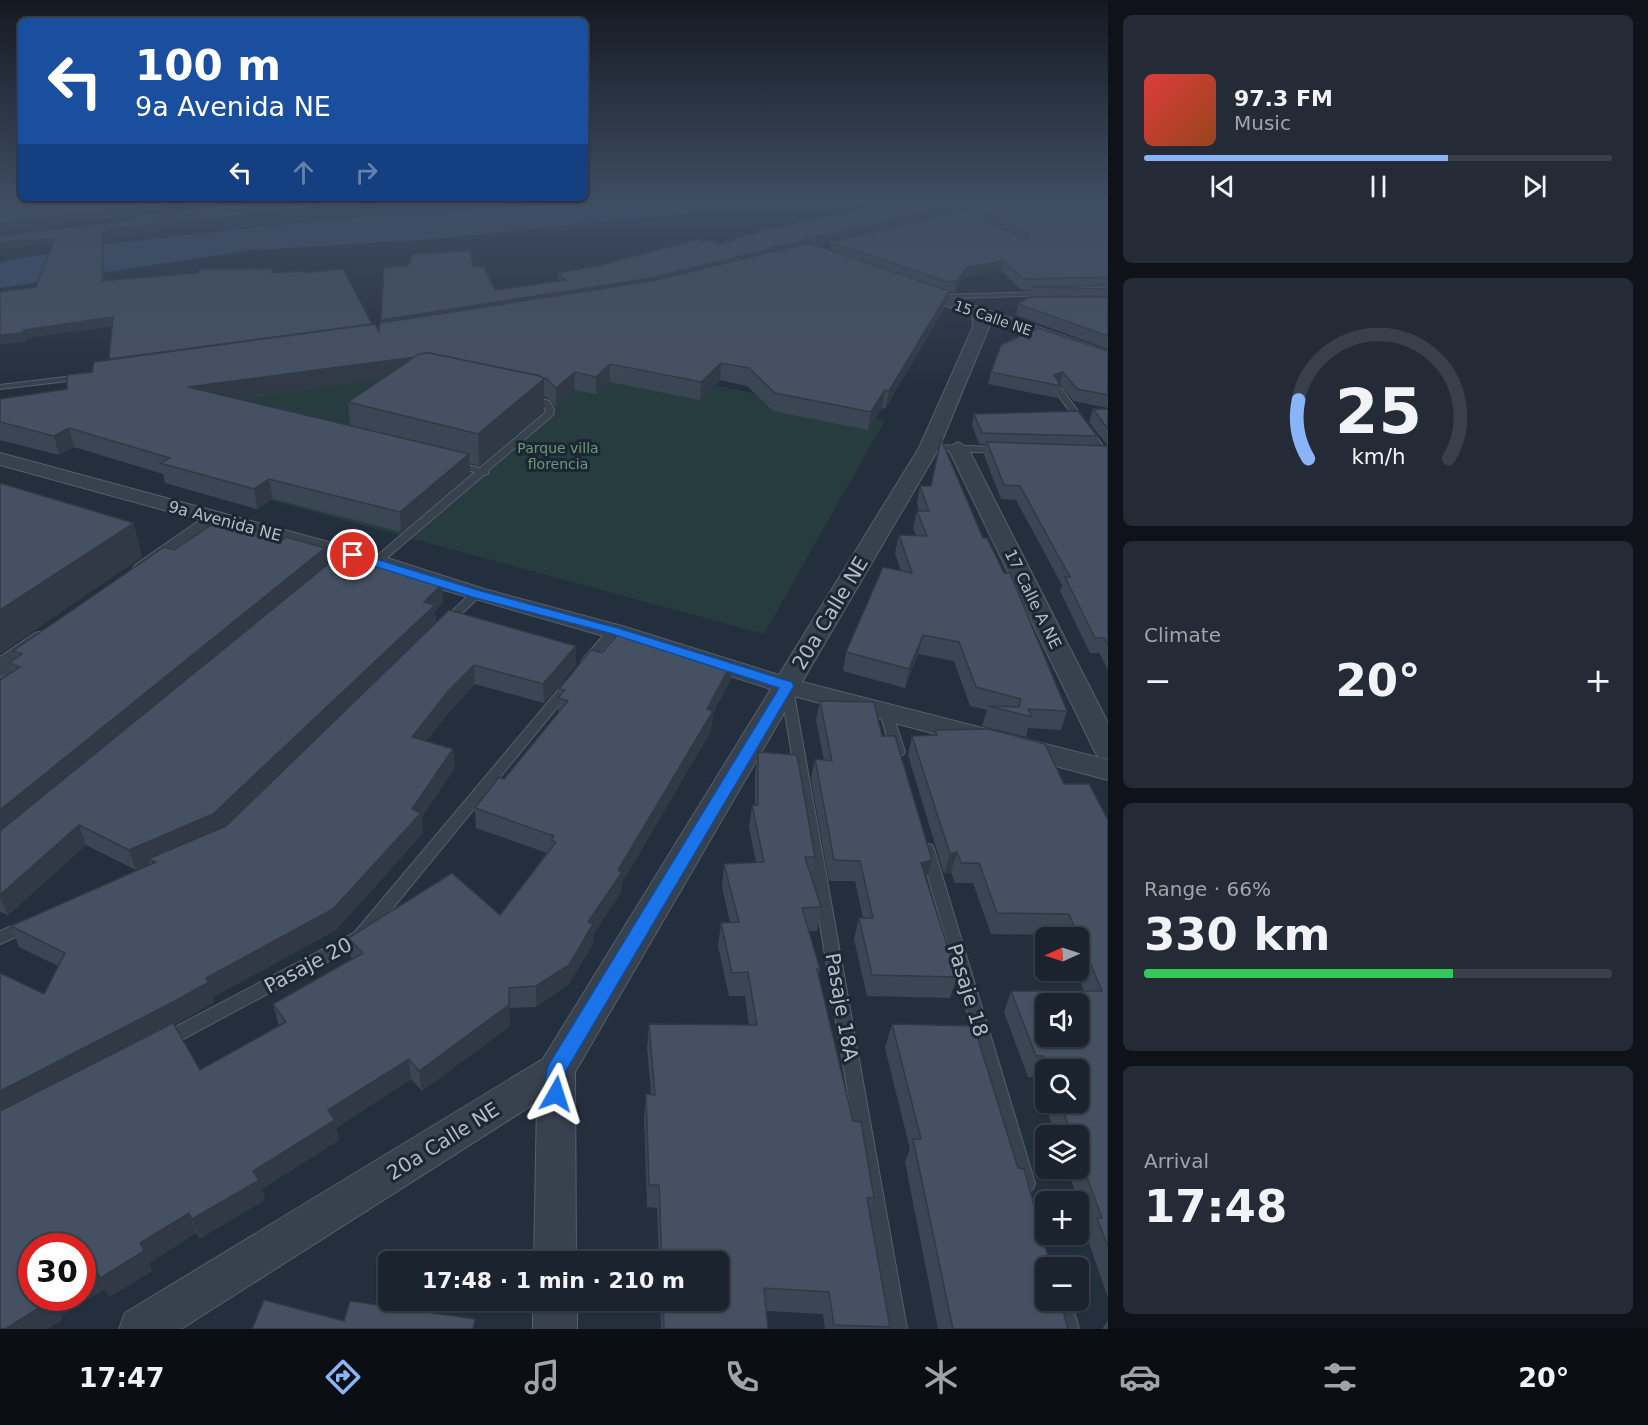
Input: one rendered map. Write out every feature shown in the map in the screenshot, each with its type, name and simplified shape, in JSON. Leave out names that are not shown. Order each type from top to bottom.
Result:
[{"type":"street","name":"15 Calle NE","points":[[900,285],[934,297],[984,305],[1105,355]]},
{"type":"street","name":"20a Calle NE","points":[[141,1329],[556,1070],[787,686],[943,448],[981,327],[984,305]]},
{"type":"street","name":"17 Calle A NE","points":[[943,448],[1108,750]]},
{"type":"street","name":"9a Avenida NE","points":[[0,459],[216,519],[348,559],[376,562],[476,594],[613,631],[787,686],[1108,770]]},
{"type":"street","points":[[128,580],[216,519]]},
{"type":"street","points":[[0,669],[59,628]]},
{"type":"street","points":[[555,1251],[556,1070]]},
{"type":"street","points":[[555,1311],[555,1329]]},
{"type":"lane","points":[[984,305],[1060,293]]},
{"type":"lane","points":[[984,305],[1040,304]]},
{"type":"lane","points":[[0,387],[95,375]]},
{"type":"lane","points":[[1057,387],[1106,456]]},
{"type":"lane","points":[[376,562],[485,472],[550,413],[550,407],[544,401],[521,396]]},
{"type":"lane","points":[[943,448],[1014,450]]},
{"type":"lane","points":[[1092,452],[1106,456]]},
{"type":"lane","points":[[441,461],[485,472]]},
{"type":"lane","points":[[434,635],[476,594]]},
{"type":"lane","name":"Pasaje 20","points":[[148,1050],[360,937],[613,631]]},
{"type":"lane","name":"Pasaje 18A","points":[[787,686],[897,1329]]},
{"type":"lane","points":[[886,712],[903,769]]},
{"type":"lane","name":"Pasaje 18","points":[[923,837],[1031,1200]]},
{"type":"lane","points":[[0,938],[43,919]]},
{"type":"lane","points":[[1063,1311],[1069,1329]]},
{"type":"green space","name":"Parque villa florencia","points":[[597,330],[641,370],[885,420],[764,634],[0,427]]},
{"type":"water","points":[[0,263],[166,263],[0,288]]},
{"type":"building","points":[[45,263],[102,263],[102,281],[198,273],[200,269],[273,269],[272,273],[303,271],[303,273],[343,269],[372,324],[109,359],[113,317],[0,335],[0,292],[36,287]]},
{"type":"building","points":[[409,263],[473,263],[473,267],[484,267],[495,290],[566,280],[558,273],[608,263],[712,263],[651,278],[381,320],[384,268],[408,266]]},
{"type":"building","points":[[726,263],[867,263],[949,291],[889,391],[885,390],[871,412],[775,393],[749,368],[721,363],[701,382],[610,364],[596,377],[575,372],[556,388],[540,376],[429,353],[415,357],[188,387],[469,454],[400,512],[269,479],[254,489],[160,463],[170,458],[69,428],[54,436],[0,422],[0,399],[67,389],[67,375],[92,372],[94,362],[375,324],[379,332],[380,323],[652,281]]},
{"type":"building","points":[[892,263],[992,263],[967,267],[957,281],[948,282]]},
{"type":"building","points":[[1006,263],[1108,263],[1108,277],[1023,279]]},
{"type":"building","points":[[1108,285],[1108,289],[1032,287]]},
{"type":"building","points":[[1030,297],[1108,297],[1108,336],[1018,304]]},
{"type":"building","points":[[1038,328],[1108,351],[1108,395],[1077,389],[1063,372],[1054,375],[1061,386],[991,372],[1001,345]]},
{"type":"building","points":[[429,353],[540,376],[544,379],[478,434],[348,402],[419,354]]},
{"type":"building","points":[[1093,409],[1108,409],[1108,429]]},
{"type":"building","points":[[1078,411],[1097,436],[982,433],[974,414]]},
{"type":"building","points":[[941,439],[983,538],[987,538],[1004,573],[1010,573],[1067,711],[1028,709],[1032,717],[988,706],[1019,707],[1021,699],[976,687],[959,642],[923,635],[909,669],[846,652],[883,567],[912,573],[899,535],[927,536],[917,511],[929,511],[920,486],[931,486]]},
{"type":"building","points":[[987,442],[1108,446],[1108,645],[1104,638],[1095,638],[1065,577],[1070,577],[1020,486],[1004,485]]},
{"type":"building","points":[[0,483],[134,523],[0,610]]},
{"type":"building","points":[[219,520],[283,540],[286,537],[325,548],[0,810],[0,680],[20,667],[9,663],[22,654],[13,651],[164,547],[174,550]]},
{"type":"building","points":[[338,556],[442,584],[424,602],[435,605],[213,814],[129,850],[79,825],[0,895],[0,831]]},
{"type":"building","points":[[449,610],[576,646],[543,684],[474,665],[449,690],[412,737],[453,749],[412,809],[421,813],[333,909],[206,978],[209,982],[173,1002],[0,1091],[0,973],[44,994],[65,953],[11,926],[156,862],[148,859],[226,826]]},
{"type":"building","points":[[618,634],[681,652],[683,649],[732,662],[707,709],[713,711],[618,870],[622,872],[588,922],[593,924],[569,965],[536,986],[509,988],[509,1005],[419,1071],[409,1059],[328,1110],[335,1120],[253,1171],[259,1180],[192,1219],[189,1213],[140,1243],[144,1251],[100,1278],[96,1269],[96,1233],[18,1233],[18,1311],[34,1311],[5,1329],[0,1329],[0,1111],[173,1023],[200,1070],[286,1022],[273,1004],[363,953],[348,938],[452,873],[500,915],[556,842],[551,840],[554,836],[475,808],[499,777],[504,779],[568,701],[558,698],[565,690],[559,689],[591,650],[602,653]]},
{"type":"building","points":[[820,701],[874,702],[882,736],[895,736],[932,860],[921,863],[957,977],[872,975],[859,918],[873,918],[860,861],[834,860],[815,759],[832,761]]},
{"type":"building","points":[[989,729],[1045,744],[1064,784],[1089,784],[1108,820],[1108,1247],[1097,1218],[1102,1218],[1088,1179],[1089,1125],[1068,1125],[1064,1113],[1089,1113],[1089,1059],[1045,1059],[1044,1056],[1036,1056],[1011,991],[1102,991],[1089,961],[1089,927],[1075,927],[1069,914],[997,913],[979,863],[961,863],[957,852],[950,854],[912,736],[937,735],[935,730]]},
{"type":"building","points":[[758,752],[797,755],[815,857],[805,857],[821,907],[802,908],[820,969],[817,969],[853,1121],[861,1122],[874,1198],[867,1198],[890,1327],[834,1325],[829,1292],[764,1288],[768,1329],[664,1329],[663,1311],[729,1311],[729,1251],[662,1251],[659,1185],[649,1185],[646,1094],[655,1095],[649,1024],[757,1025],[748,972],[732,973],[721,923],[739,922],[724,864],[764,862],[752,805],[758,805]]},
{"type":"building","points":[[892,1024],[974,1026],[1018,1168],[1024,1169],[1035,1209],[1035,1245],[1045,1245],[1048,1257],[1035,1257],[1035,1311],[1063,1311],[1068,1329],[953,1329],[913,1139],[921,1139]]},
{"type":"building","points":[[264,1300],[344,1321],[350,1301],[378,1305],[378,1311],[419,1311],[475,1319],[473,1329],[252,1329]]},
{"type":"route","points":[[353,555],[476,594],[613,631],[787,686],[556,1070],[556,1094]]}]
